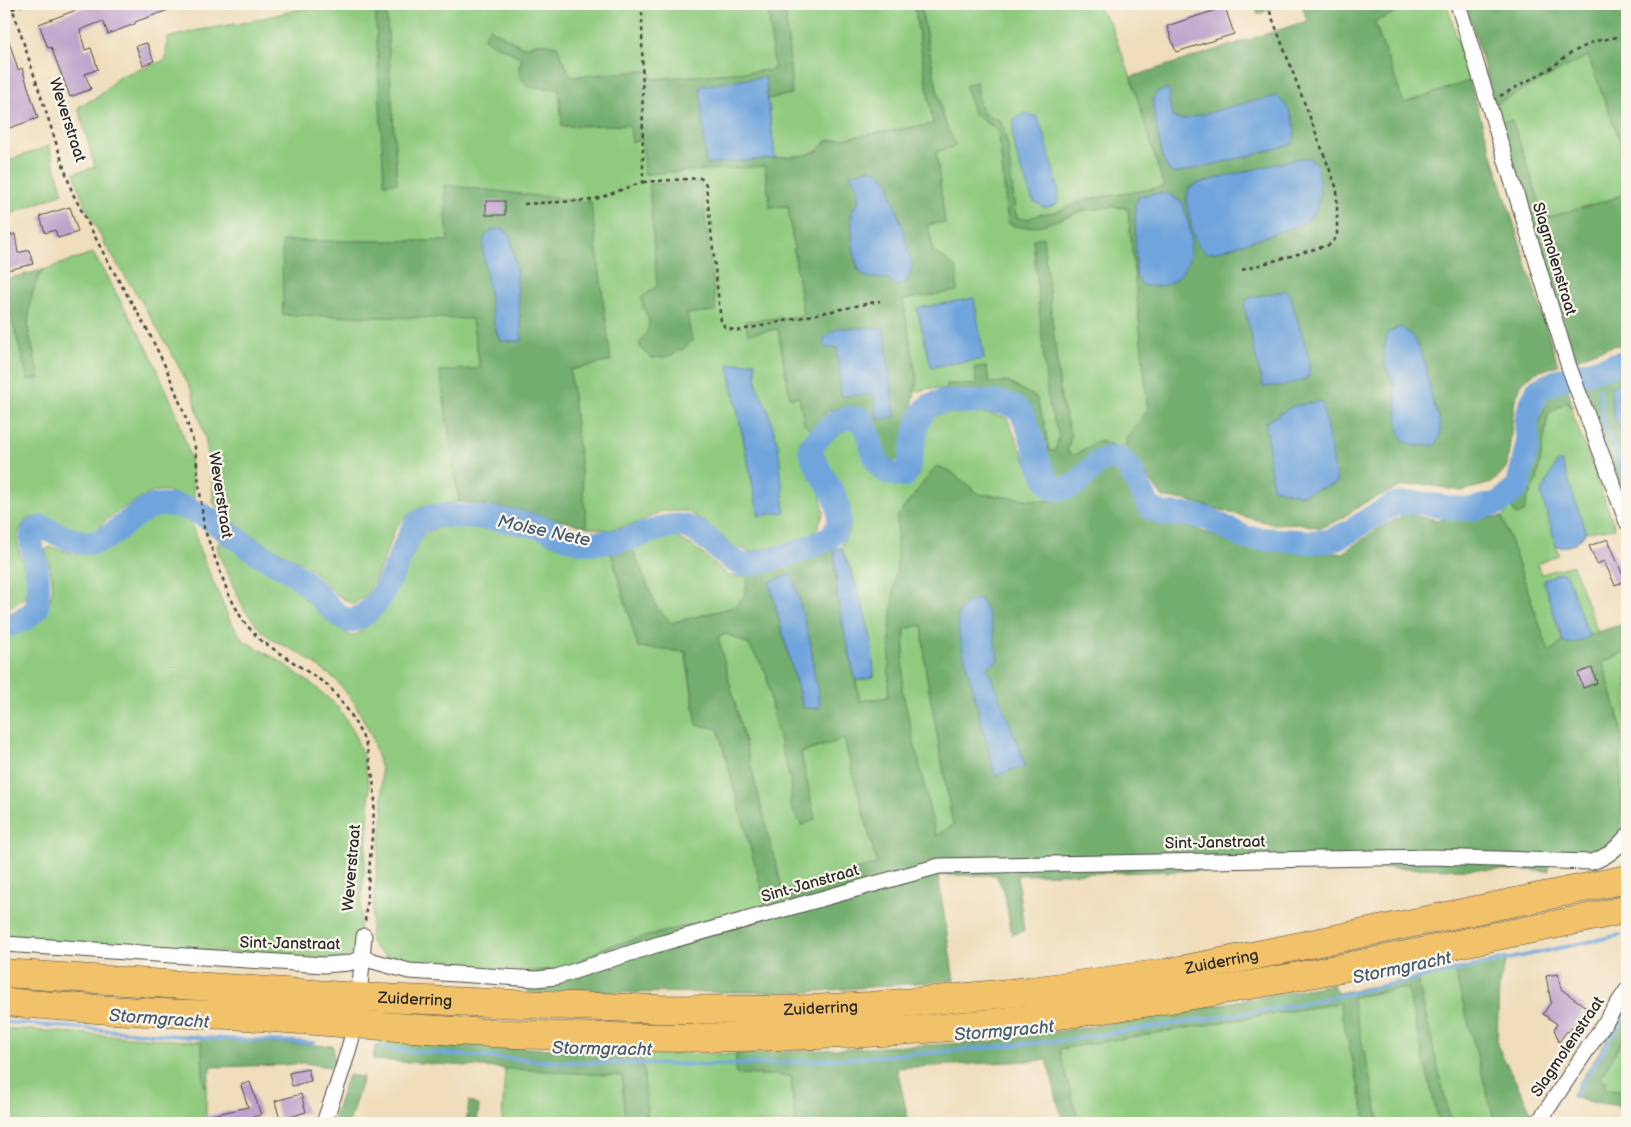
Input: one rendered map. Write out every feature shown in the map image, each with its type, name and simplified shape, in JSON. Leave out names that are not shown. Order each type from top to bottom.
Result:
[{"type":"highway","name":"Zuiderring","points":[[4,973],[359,997],[658,1009],[788,1010],[871,1006],[1030,991],[1164,973],[1627,879]]},
{"type":"highway","name":"Zuiderring","points":[[4,1002],[164,1014],[229,1015],[508,1034],[609,1038],[694,1038],[869,1033],[1002,1022],[1145,1003],[1355,966],[1627,909]]},
{"type":"street","name":"Slagmolenstraat","points":[[1458,4],[1569,367],[1627,522]]},
{"type":"street","name":"Sint-Janstraat","points":[[4,944],[324,965],[350,962],[362,958],[409,971],[536,979],[556,977],[659,944],[939,866],[1432,856],[1592,862],[1606,857],[1627,836]]},
{"type":"street","points":[[1600,916],[1622,918],[1627,921]]},
{"type":"street","name":"Weverstraat","points":[[324,1123],[340,1077],[355,1023],[364,936]]},
{"type":"street","name":"Slagmolenstraat","points":[[1538,1123],[1627,990]]},
{"type":"path","name":"Weverstraat","points":[[11,4],[72,192],[106,260],[148,331],[167,370],[184,413],[195,447],[204,528],[225,585],[243,621],[260,640],[328,686],[350,713],[365,741],[372,771],[375,798],[364,936]]},
{"type":"path","points":[[12,9],[26,4]]},
{"type":"path","points":[[642,4],[643,182]]},
{"type":"path","points":[[1242,270],[1329,245],[1337,236],[1337,190],[1267,4]]},
{"type":"path","points":[[1488,103],[1552,68],[1569,54],[1595,41],[1624,36]]},
{"type":"path","points":[[524,204],[592,200],[643,182],[700,178],[706,184],[721,322],[725,327],[736,331],[880,301]]},
{"type":"green space","points":[[320,4],[335,11],[375,4],[385,184],[397,182],[386,4],[768,4],[774,70],[652,79],[650,71],[571,77],[557,46],[540,43],[523,47],[489,28],[522,58],[519,68],[559,88],[562,126],[629,125],[642,139],[646,174],[765,165],[770,207],[788,206],[803,316],[745,322],[748,333],[778,329],[790,398],[799,396],[804,424],[810,430],[799,451],[820,493],[824,512],[817,529],[803,541],[749,552],[733,546],[705,522],[686,511],[662,511],[638,523],[608,530],[587,527],[570,370],[610,361],[444,185],[449,241],[283,241],[283,315],[472,318],[480,369],[440,371],[459,502],[425,506],[409,514],[396,527],[374,582],[365,596],[354,604],[339,596],[302,563],[258,539],[226,516],[213,502],[213,488],[206,442],[192,392],[141,301],[107,248],[84,204],[74,173],[95,167],[78,107],[99,96],[118,77],[166,60],[167,38],[194,31],[247,22]],"holes":[[[755,362],[759,516],[728,364]]]},
{"type":"green space","points":[[340,4],[370,4],[335,11]]},
{"type":"green space","points":[[375,4],[386,4],[397,183],[384,184]]},
{"type":"green space","points":[[768,4],[785,4],[792,94],[768,99],[765,77],[700,86],[707,164],[807,155],[820,150],[826,141],[933,124],[914,4],[920,4],[943,118],[956,146],[936,152],[945,223],[928,224],[933,252],[957,269],[957,291],[903,300],[917,380],[907,435],[899,458],[892,464],[883,458],[872,423],[863,410],[855,406],[842,407],[827,412],[820,422],[810,430],[804,424],[799,397],[790,398],[778,329],[748,334],[745,321],[803,316],[788,206],[770,207],[765,166],[645,174],[642,140],[632,142],[629,125],[562,126],[559,89],[529,87],[519,76],[522,58],[483,39],[489,28],[522,47],[540,43],[557,46],[571,77],[650,71],[652,79],[774,70]],"holes":[[[851,175],[889,181],[892,196],[889,279],[880,278],[858,270],[854,253],[851,211],[858,204],[858,186]]]},
{"type":"green space","points":[[785,4],[914,4],[933,124],[826,141],[815,151],[803,156],[775,158],[768,99],[792,93]]},
{"type":"green space","points":[[920,4],[1098,4],[1100,10],[1110,23],[1131,77],[1164,187],[1084,200],[1056,212],[1041,214],[1027,219],[1018,219],[1015,212],[1007,146],[1001,121],[983,113],[976,82],[965,86],[986,123],[996,128],[999,137],[1008,223],[1068,217],[1083,210],[1110,206],[1128,209],[1148,410],[1126,439],[1126,447],[1116,448],[1102,441],[1095,442],[1075,455],[1067,450],[1071,437],[1061,400],[1043,237],[1033,239],[1049,406],[1059,436],[1055,451],[1049,451],[1044,422],[1036,397],[1007,382],[976,385],[947,384],[947,390],[929,388],[915,392],[917,380],[903,300],[957,291],[944,258],[933,252],[928,224],[945,223],[936,152],[955,146],[943,118]]},
{"type":"green space","points":[[1255,4],[1277,4],[1277,5],[1258,15]]},
{"type":"green space","points":[[1302,4],[1416,4],[1374,22],[1404,103],[1469,81],[1558,365],[1535,373],[1522,382],[1515,400],[1507,467],[1492,483],[1462,491],[1421,484],[1400,487],[1366,502],[1339,520],[1320,528],[1298,523],[1271,524],[1185,500],[1163,498],[1126,447],[1126,439],[1148,410],[1128,209],[1113,207],[1086,210],[1035,226],[1016,226],[1008,223],[999,137],[996,128],[974,115],[965,85],[977,82],[979,102],[983,113],[1001,121],[1008,146],[1015,212],[1018,218],[1027,219],[1041,214],[1056,212],[1084,200],[1164,187],[1131,77],[1307,21]]},
{"type":"green space","points":[[1416,4],[1447,4],[1469,81],[1404,104],[1374,21]]},
{"type":"green space","points":[[1466,4],[1627,4],[1627,160],[1588,56],[1495,104]]},
{"type":"green space","points":[[1588,55],[1627,160],[1627,192],[1612,199],[1545,219],[1512,121],[1500,122],[1495,104]]},
{"type":"green space","points":[[1512,120],[1545,218],[1612,199],[1627,192],[1627,344],[1601,349],[1576,360],[1500,122]]},
{"type":"green space","points":[[49,146],[63,193],[4,217],[4,162]]},
{"type":"green space","points":[[701,182],[716,311],[687,314],[692,341],[674,354],[651,358],[642,350],[639,344],[649,325],[642,297],[657,286],[649,184]]},
{"type":"green space","points":[[444,185],[591,202],[611,361],[570,370],[587,527],[519,510],[459,502],[440,371],[480,368],[472,319],[283,315],[282,241],[448,241]],"holes":[[[510,235],[515,261],[522,341],[508,342]]]},
{"type":"green space","points":[[1043,237],[1061,400],[1071,437],[1067,450],[1075,455],[1098,442],[1103,442],[1116,448],[1095,460],[1075,476],[1055,481],[1050,477],[1039,431],[1021,401],[1012,395],[998,391],[947,390],[947,384],[976,385],[975,367],[987,367],[989,383],[1007,382],[1036,397],[1044,422],[1049,451],[1055,451],[1059,436],[1049,406],[1047,392],[1033,239]]},
{"type":"green space","points":[[93,253],[148,349],[176,412],[190,457],[195,503],[179,498],[167,491],[152,493],[127,506],[95,531],[86,533],[46,519],[37,517],[29,519],[22,526],[18,539],[27,581],[25,596],[14,606],[4,611],[4,281],[5,279],[12,320],[28,380],[40,378],[28,328],[30,302],[37,278],[43,270]]},
{"type":"green space","points":[[43,270],[33,290],[28,320],[30,339],[40,378],[28,380],[12,320],[5,279]]},
{"type":"green space","points":[[1627,373],[1627,382],[1611,386],[1625,437],[1627,435],[1627,503],[1583,385]]},
{"type":"green space","points":[[1556,385],[1565,385],[1569,392],[1572,408],[1568,401],[1548,414],[1537,480],[1527,499],[1524,512],[1516,515],[1511,507],[1519,498],[1529,478],[1539,419]]},
{"type":"green space","points":[[1568,401],[1615,528],[1586,532],[1580,540],[1573,544],[1556,546],[1559,555],[1537,564],[1541,574],[1573,565],[1598,633],[1589,636],[1567,576],[1544,584],[1563,642],[1549,652],[1502,517],[1511,507],[1516,515],[1524,512],[1527,499],[1537,480],[1548,414]]},
{"type":"green space","points":[[940,414],[990,414],[1007,418],[1036,484],[1055,501],[979,494],[950,471],[936,466],[929,477],[888,697],[860,701],[856,681],[874,677],[864,610],[841,547],[850,528],[850,507],[823,456],[822,445],[840,428],[849,427],[854,429],[870,469],[890,483],[903,485],[918,477],[923,436],[930,419]]},
{"type":"green space","points":[[936,466],[950,471],[979,494],[1043,501],[1055,501],[1076,494],[1098,479],[1105,470],[1115,469],[1126,483],[1147,519],[1155,523],[1190,527],[1247,547],[1299,553],[1342,553],[1381,527],[1406,514],[1437,520],[1502,517],[1549,652],[1563,642],[1577,642],[1593,633],[1627,623],[1627,652],[1603,662],[1621,727],[1621,831],[1610,843],[1591,858],[1549,857],[1549,871],[1352,867],[1017,875],[1024,931],[1012,935],[1004,891],[996,875],[938,875],[954,980],[809,992],[528,993],[528,971],[565,969],[606,947],[766,905],[718,729],[697,725],[686,652],[638,647],[611,552],[632,548],[657,608],[671,623],[734,607],[745,595],[748,576],[834,549],[838,604],[860,701],[888,697],[890,629],[897,560],[897,517]],"holes":[[[791,574],[811,645],[814,675],[820,703],[819,708],[803,708],[769,583]],[[958,613],[987,667],[1025,765]],[[922,625],[926,672],[953,825],[936,836],[902,690],[905,629]],[[727,634],[748,644],[766,672],[773,715],[792,787],[790,805],[801,825],[815,820],[801,753],[844,739],[877,864],[783,892],[718,637]]]},
{"type":"green space","points":[[165,514],[189,521],[229,619],[243,640],[283,663],[313,685],[337,706],[354,732],[363,757],[369,786],[369,810],[358,947],[351,955],[341,959],[4,939],[4,639],[32,624],[48,605],[52,581],[45,550],[51,547],[75,554],[99,553],[118,544],[149,516]]},
{"type":"green space","points":[[454,526],[507,529],[539,538],[559,547],[582,551],[611,552],[638,647],[685,652],[697,724],[718,729],[766,905],[606,947],[565,969],[528,971],[398,962],[374,947],[370,938],[383,811],[381,769],[371,735],[354,702],[335,679],[301,654],[271,639],[258,627],[244,609],[220,557],[217,546],[220,541],[291,585],[322,616],[352,636],[363,630],[384,607],[421,537],[436,528]]},
{"type":"green space","points":[[673,536],[693,546],[729,576],[748,576],[745,595],[734,607],[671,623],[657,608],[632,548],[655,538]]},
{"type":"green space","points":[[922,625],[926,672],[953,825],[935,836],[902,690],[905,629]]},
{"type":"green space","points":[[727,634],[748,644],[766,672],[773,715],[792,787],[790,805],[801,824],[815,820],[801,753],[844,739],[877,864],[783,893],[718,637]]},
{"type":"green space","points":[[1627,652],[1627,824],[1621,831],[1621,727],[1603,662]]},
{"type":"green space","points":[[1508,957],[1499,984],[1497,1045],[1533,1115],[1527,1123],[1495,1123],[1454,969]]},
{"type":"green space","points":[[1454,969],[1495,1123],[1451,1123],[1417,978]]},
{"type":"green space","points":[[1417,978],[1451,1123],[1439,1123],[1407,988],[1352,997],[1380,1123],[1367,1123],[1339,1003],[1059,1049],[1079,1123],[1063,1123],[1047,1060],[897,1068],[909,1123],[878,1123],[876,1118],[852,1123],[795,1123],[791,1076],[736,1074],[736,1054],[986,1042],[1108,1024],[1333,984],[1337,993]]},
{"type":"green space","points":[[1407,988],[1439,1123],[1380,1123],[1351,997]]},
{"type":"green space","points":[[1339,1003],[1367,1123],[1079,1123],[1058,1049]]},
{"type":"green space","points":[[1627,1008],[1627,1032],[1600,1078],[1607,1081],[1605,1089],[1627,1090],[1627,1107],[1585,1101],[1571,1096]]},
{"type":"green space","points":[[4,1028],[201,1042],[204,1085],[206,1087],[206,1123],[4,1123]]},
{"type":"green space","points":[[1627,1032],[1627,1090],[1605,1089],[1600,1078]]},
{"type":"green space","points":[[201,1039],[333,1046],[335,1068],[304,1063],[212,1067],[206,1087],[204,1086]]},
{"type":"green space","points":[[387,1042],[642,1053],[648,1123],[625,1123],[622,1076],[373,1060],[375,1046]]},
{"type":"green space","points":[[642,1053],[736,1054],[736,1074],[791,1076],[795,1123],[648,1123]]},
{"type":"green space","points":[[505,1068],[622,1076],[625,1123],[502,1123]]},
{"type":"green space","points":[[348,1075],[363,1077],[349,1123],[332,1123]]},
{"type":"green space","points":[[469,1101],[479,1106],[477,1123],[466,1123]]},
{"type":"water","points":[[765,77],[775,158],[706,164],[700,86]]},
{"type":"water","points":[[1167,89],[1170,93],[1169,103],[1174,118],[1181,120],[1277,96],[1290,112],[1294,124],[1295,130],[1292,144],[1172,174],[1162,156],[1153,109],[1153,99],[1157,92]]},
{"type":"water","points":[[1025,113],[1037,117],[1045,137],[1059,192],[1057,204],[1045,208],[1033,201],[1018,161],[1012,138],[1014,119]]},
{"type":"water","points":[[1300,158],[1309,158],[1317,164],[1319,198],[1314,213],[1308,219],[1301,225],[1216,252],[1207,253],[1198,246],[1193,235],[1186,201],[1189,188],[1199,183]]},
{"type":"water","points":[[870,168],[880,173],[889,181],[912,267],[907,283],[895,286],[889,279],[867,277],[860,272],[857,265],[853,246],[851,210],[858,204],[858,186],[850,175]]},
{"type":"water","points":[[1156,193],[1169,194],[1183,203],[1191,237],[1191,248],[1189,259],[1179,276],[1172,282],[1153,287],[1142,285],[1136,277],[1135,204],[1139,196]]},
{"type":"water","points":[[503,229],[510,235],[515,261],[522,341],[500,341],[494,324],[483,251],[484,238],[492,230]]},
{"type":"water","points":[[1285,291],[1290,295],[1309,358],[1309,377],[1288,385],[1263,387],[1244,305],[1248,298]]},
{"type":"water","points":[[974,298],[984,359],[931,367],[917,308]]},
{"type":"water","points":[[1401,327],[1414,337],[1426,365],[1431,396],[1439,418],[1441,433],[1436,445],[1415,446],[1404,441],[1399,431],[1394,385],[1386,367],[1383,350],[1388,332]]},
{"type":"water","points":[[838,328],[884,328],[895,417],[877,419],[874,394],[841,396],[837,348],[826,348],[823,344],[826,336]]},
{"type":"water","points":[[755,362],[757,386],[768,410],[778,445],[785,512],[759,516],[728,364]]},
{"type":"water","points":[[1627,382],[1627,435],[1625,437],[1615,420],[1611,386]]},
{"type":"water","points":[[1322,401],[1337,483],[1300,495],[1272,488],[1266,422],[1293,406]]},
{"type":"water","points":[[1557,462],[1562,462],[1586,532],[1569,546],[1556,546],[1541,493]]},
{"type":"water","points":[[841,547],[860,595],[871,638],[874,677],[856,681],[838,604],[834,549]]},
{"type":"water","points":[[1562,572],[1567,576],[1589,636],[1573,643],[1563,642],[1544,584],[1544,579]]},
{"type":"water","points":[[792,574],[811,645],[814,675],[820,703],[819,708],[803,708],[769,582]]},
{"type":"water","points":[[979,598],[984,604],[990,619],[998,660],[987,667],[1026,765],[995,776],[959,635],[958,613],[966,603]]},
{"type":"building","points":[[92,4],[182,5],[108,34],[103,21],[80,30],[85,50],[91,48],[98,69],[85,74],[91,89],[70,97],[51,47],[48,48],[39,24]]},
{"type":"building","points":[[1225,7],[1234,34],[1176,52],[1167,26]]},
{"type":"building","points":[[6,32],[18,70],[22,68],[38,118],[4,130],[4,33]]},
{"type":"building","points":[[147,43],[154,61],[143,65],[136,46]]},
{"type":"building","points":[[486,201],[505,201],[505,215],[486,215]]},
{"type":"building","points":[[70,207],[78,232],[58,238],[55,230],[45,233],[40,216]]},
{"type":"building","points":[[15,234],[18,253],[29,250],[33,264],[4,271],[4,237]]},
{"type":"building","points":[[1608,539],[1625,581],[1615,585],[1604,561],[1597,564],[1589,546]]},
{"type":"building","points":[[1592,668],[1597,683],[1583,688],[1578,673]]},
{"type":"building","points":[[1558,974],[1561,989],[1586,1007],[1569,1032],[1567,1031],[1559,1042],[1554,1029],[1557,1024],[1543,1014],[1551,1002],[1546,976]]},
{"type":"building","points":[[308,1069],[311,1081],[292,1086],[289,1073]]},
{"type":"building","points":[[250,1082],[261,1115],[225,1123],[195,1123],[194,1119],[248,1107],[241,1085]]},
{"type":"building","points":[[301,1094],[306,1112],[280,1120],[275,1101]]},
{"type":"waterway","name":"Molse Nete","points":[[4,627],[23,620],[37,609],[38,579],[32,545],[33,531],[42,527],[76,541],[98,542],[117,531],[135,516],[156,506],[180,507],[201,514],[254,551],[298,577],[337,614],[350,621],[361,616],[379,598],[387,586],[415,525],[434,516],[480,517],[515,522],[549,530],[569,539],[589,543],[619,540],[666,527],[681,526],[698,532],[725,555],[741,564],[759,563],[813,546],[830,537],[836,530],[839,514],[834,494],[817,467],[810,448],[827,429],[843,419],[861,419],[878,463],[888,472],[895,475],[905,475],[911,458],[916,429],[923,413],[932,404],[948,402],[982,401],[1004,403],[1021,412],[1040,466],[1054,489],[1072,486],[1095,465],[1107,458],[1119,459],[1130,469],[1150,508],[1164,514],[1190,515],[1209,519],[1246,538],[1310,542],[1329,541],[1349,532],[1395,504],[1420,503],[1471,509],[1499,503],[1518,487],[1528,442],[1526,423],[1530,406],[1538,390],[1559,380],[1627,361]]},
{"type":"waterway","points":[[1594,370],[1596,379]]},
{"type":"waterway","points":[[1599,389],[1603,418],[1627,482]]},
{"type":"waterway","name":"Stormgracht","points":[[382,1049],[555,1062],[707,1065],[778,1063],[940,1052],[1065,1040],[1281,1008],[1620,935]]},
{"type":"waterway","points":[[1574,1096],[1627,1013]]},
{"type":"waterway","name":"Stormgracht","points":[[4,1022],[205,1038],[313,1043]]}]
